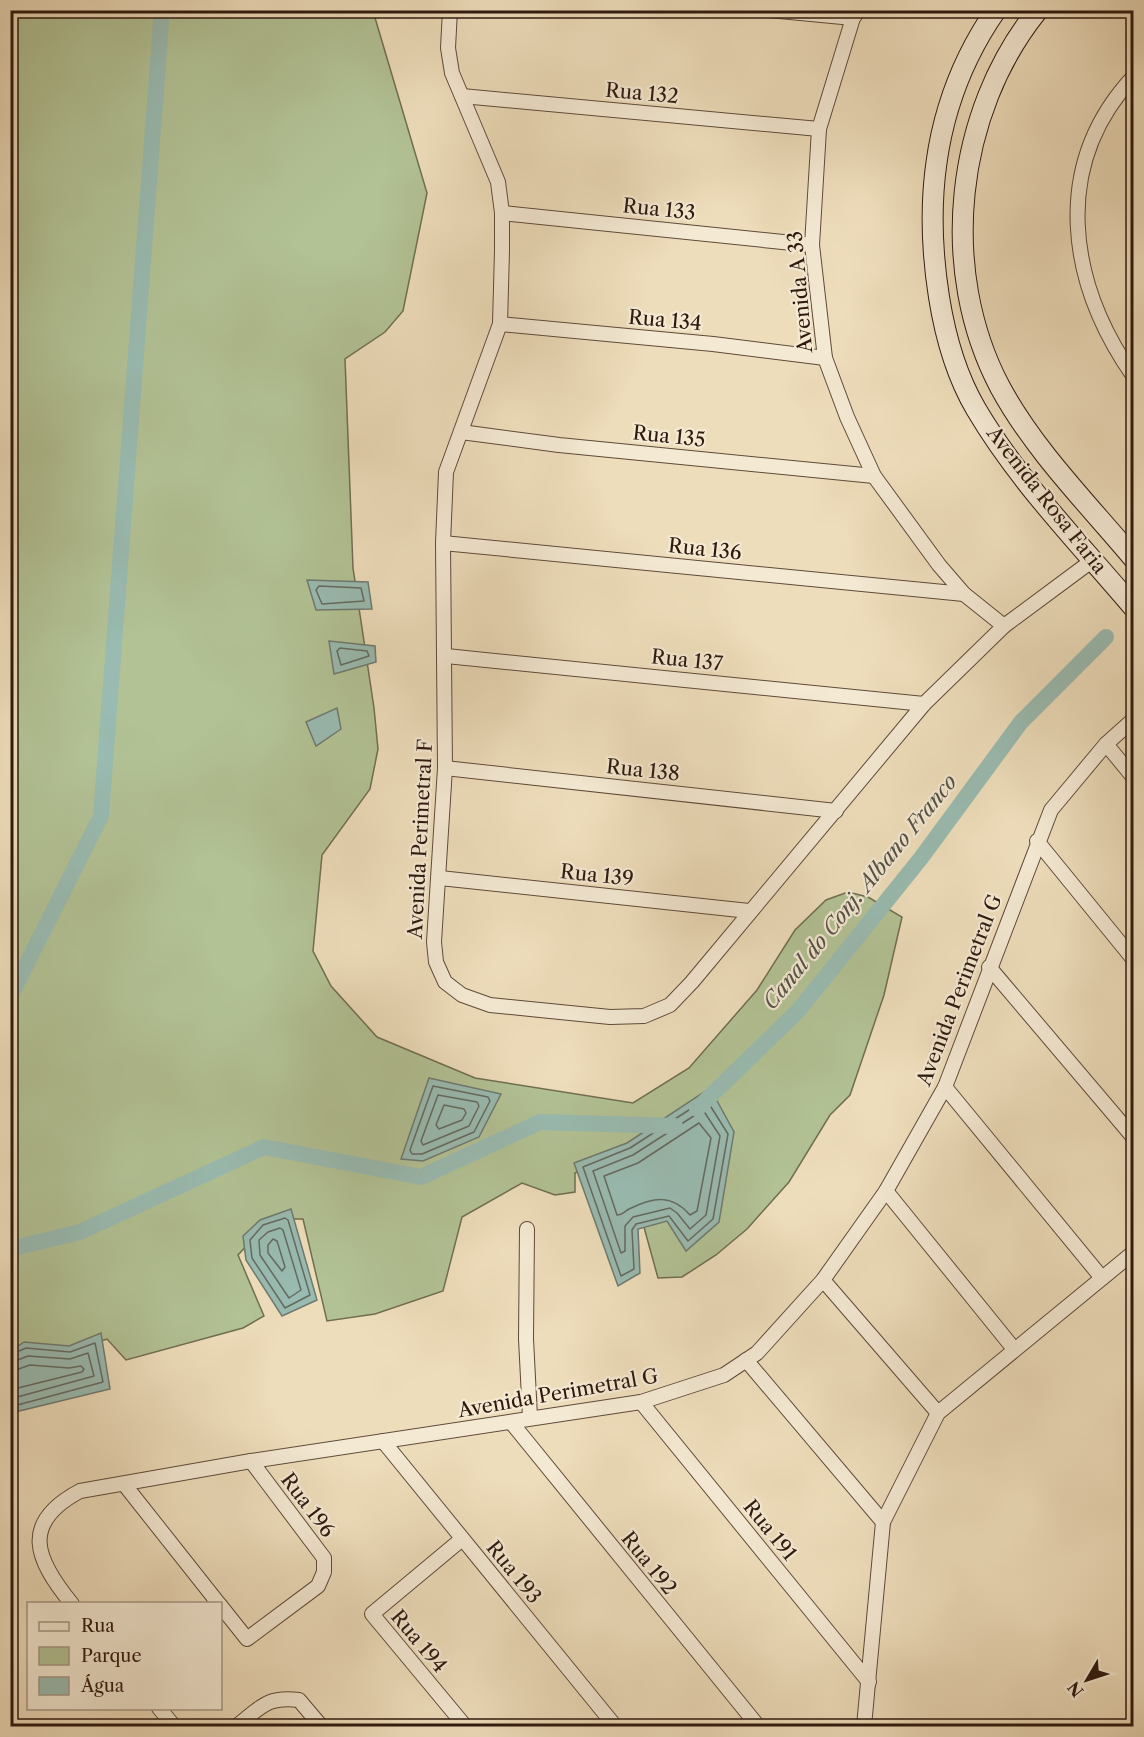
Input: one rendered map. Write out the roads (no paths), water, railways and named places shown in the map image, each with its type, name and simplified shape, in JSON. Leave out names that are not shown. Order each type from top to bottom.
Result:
[{"type":"street","name":"Avenida Perimetral F","points":[[450,10],[448,48],[452,73],[494,171],[502,213],[500,324],[446,472],[442,543],[446,656],[445,768],[440,878],[434,942],[436,962],[445,982],[462,995],[490,1005],[548,1011],[610,1017],[644,1016],[670,1005],[692,982],[924,704],[1004,626],[1093,560]]},
{"type":"street","points":[[769,10],[856,14]]},
{"type":"street","name":"Avenida Rosa Faria","points":[[996,10],[982,30],[962,71],[946,118],[934,168],[932,251],[943,320],[958,371],[975,407],[1028,484],[1134,608]]},
{"type":"street","name":"Avenida Rosa Faria","points":[[1038,10],[1007,55],[989,92],[974,136],[963,216],[964,259],[976,325],[1000,387],[1054,463],[1130,546]]},
{"type":"street","name":"Avenida A 33","points":[[856,14],[819,129],[812,245],[825,358],[847,417],[874,476],[914,533],[964,594],[1004,626]]},
{"type":"street","points":[[1134,76],[1106,112],[1093,138],[1078,199],[1076,229],[1090,297],[1104,328],[1134,377]]},
{"type":"street","name":"Rua 132","points":[[462,96],[819,129]]},
{"type":"street","name":"Rua 133","points":[[502,213],[812,245]]},
{"type":"street","name":"Rua 134","points":[[500,324],[712,344],[825,358]]},
{"type":"street","name":"Rua 135","points":[[461,432],[559,445],[874,476]]},
{"type":"street","points":[[1028,484],[1054,463]]},
{"type":"street","name":"Rua 136","points":[[442,543],[964,594]]},
{"type":"street","name":"Rua 137","points":[[446,656],[924,704]]},
{"type":"street","name":"Avenida Perimetral G","points":[[70,1602],[50,1577],[41,1550],[40,1526],[48,1513],[62,1500],[80,1491],[251,1461],[641,1402],[724,1375],[768,1343],[823,1280],[886,1191],[945,1087],[1037,841],[1051,810],[1107,744],[1134,719]]},
{"type":"street","points":[[1107,744],[1134,778]]},
{"type":"street","name":"Rua 138","points":[[445,768],[836,811]]},
{"type":"street","points":[[1037,841],[1134,960]]},
{"type":"street","name":"Rua 139","points":[[440,878],[749,911]]},
{"type":"street","points":[[989,967],[1134,1138]]},
{"type":"street","points":[[945,1087],[1102,1278]]},
{"type":"street","points":[[886,1191],[1014,1349]]},
{"type":"street","points":[[527,1229],[526,1339],[530,1417]]},
{"type":"street","points":[[864,1726],[883,1522],[938,1413],[1134,1252]]},
{"type":"street","points":[[823,1280],[938,1413]]},
{"type":"street","points":[[746,1360],[883,1522]]},
{"type":"street","name":"Rua 191","points":[[641,1402],[869,1682]]},
{"type":"street","name":"Rua 192","points":[[511,1422],[758,1726]]},
{"type":"street","name":"Rua 193","points":[[383,1441],[615,1726]]},
{"type":"street","name":"Rua 196","points":[[222,1607],[247,1639],[318,1586],[324,1572],[324,1558],[251,1461]]},
{"type":"street","name":"Rua 196","points":[[124,1484],[218,1602]]},
{"type":"street","name":"Rua 194","points":[[462,1539],[372,1614],[465,1726]]},
{"type":"street","points":[[237,1726],[271,1700],[283,1698],[299,1700],[321,1726]]},
{"type":"street","points":[[161,1710],[174,1726]]},
{"type":"water","points":[[307,580],[368,582],[372,609],[316,610]]},
{"type":"water","points":[[329,641],[375,646],[376,662],[334,674]]},
{"type":"water","points":[[337,708],[341,729],[316,746],[306,722]]},
{"type":"water","points":[[429,1078],[501,1094],[479,1137],[423,1161],[401,1159]]},
{"type":"water","points":[[710,1088],[734,1132],[719,1222],[686,1251],[667,1221],[638,1229],[640,1273],[618,1286],[574,1163],[627,1143]]},
{"type":"water","points":[[291,1209],[317,1300],[282,1316],[246,1260],[243,1236],[260,1220]]},
{"type":"water","points":[[101,1333],[110,1389],[11,1413],[11,1351],[24,1342],[69,1346]]},
{"type":"waterway","points":[[10,997],[101,816],[162,10]]},
{"type":"waterway","name":"Canal do Conj. Albano Franco","points":[[697,1109],[798,1011],[921,858],[1021,722],[1106,637]]},
{"type":"waterway","name":"Canal do Conj. Albano Franco","points":[[10,1249],[80,1232],[264,1147],[421,1177],[540,1122],[675,1126]]}]
